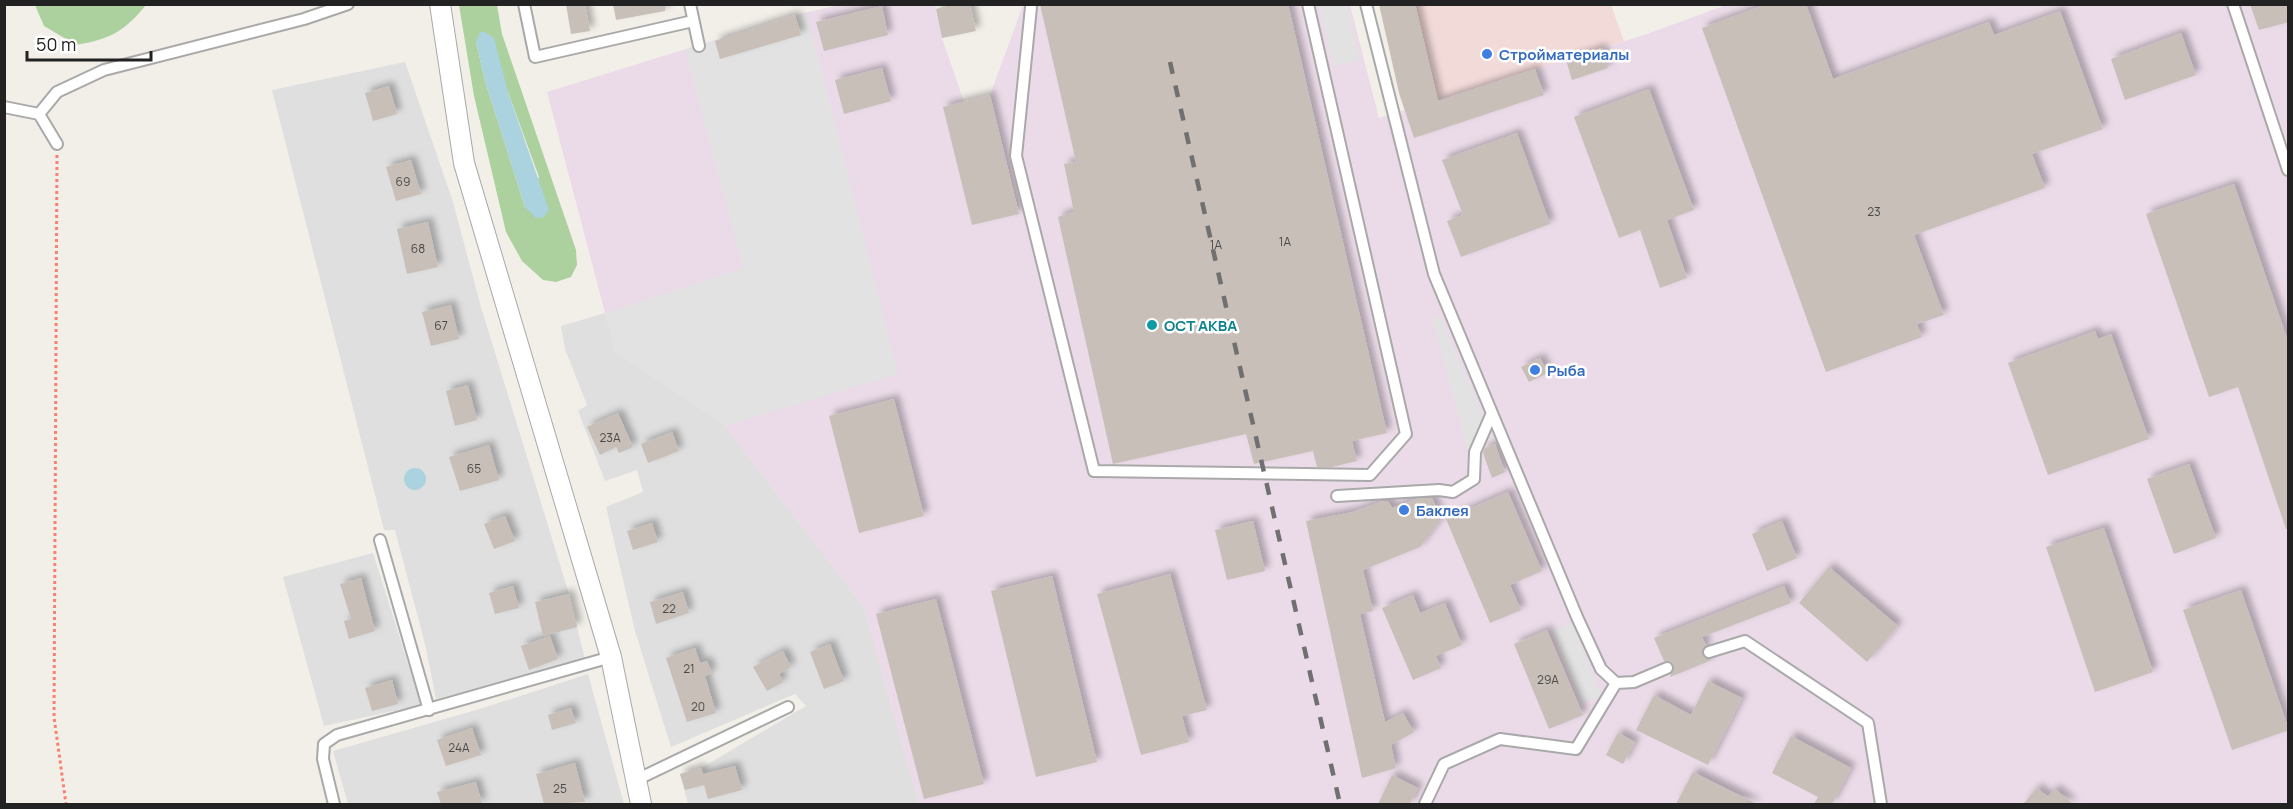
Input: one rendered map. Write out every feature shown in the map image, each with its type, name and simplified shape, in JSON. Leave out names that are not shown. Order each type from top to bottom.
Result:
[{"type":"street","points":[[440,4],[464,163],[611,657],[641,804]]},
{"type":"lane","points":[[39,114],[57,92],[105,70],[304,19],[348,4]]},
{"type":"lane","points":[[524,4],[535,57],[693,21]]},
{"type":"lane","points":[[690,4],[699,46]]},
{"type":"lane","points":[[1031,7],[1016,156],[1094,471],[1370,475],[1406,434],[1308,4]]},
{"type":"lane","points":[[1365,4],[1434,274],[1577,617],[1601,669],[1616,683],[1634,682],[1666,668]]},
{"type":"lane","points":[[2233,4],[2289,170]]},
{"type":"lane","points":[[4,108],[39,114],[57,144]]},
{"type":"lane","points":[[1337,496],[1439,490],[1453,492],[1474,479],[1475,452],[1492,413]]},
{"type":"lane","points":[[380,540],[429,710]]},
{"type":"lane","points":[[1709,652],[1745,641],[1868,723],[1881,804]]},
{"type":"lane","points":[[334,804],[323,759],[324,744],[338,735],[611,657]]},
{"type":"lane","points":[[1425,804],[1444,764],[1500,740],[1576,749],[1616,683]]},
{"type":"lane","points":[[636,780],[788,707]]},
{"type":"path","points":[[57,144],[54,717],[66,804]]},
{"type":"shaded area","points":[[839,5],[935,5],[942,38],[964,102],[990,95],[1023,5],[1350,5],[1379,118],[1647,34],[1726,5],[2288,5],[2288,804],[919,804],[864,607],[725,426],[615,351],[547,92],[795,15]]},
{"type":"shaded area","points":[[1319,5],[1347,5],[1360,60],[1333,66]]},
{"type":"shaded area","name":"Стройматериалы","points":[[1379,5],[1611,5],[1624,41],[1405,111]]},
{"type":"shaded area","points":[[807,13],[898,374],[725,426],[615,351],[605,313],[743,268],[685,50]]},
{"type":"shaded area","points":[[405,62],[453,202],[481,307],[569,594],[585,659],[436,699],[426,648],[395,530],[384,530],[272,90]]},
{"type":"shaded area","points":[[605,313],[615,351],[725,426],[864,607],[919,804],[688,804],[680,774],[701,768],[806,706],[795,694],[671,747],[635,631],[606,507],[643,492],[637,470],[605,481],[578,411],[587,405],[565,349],[561,326]]},
{"type":"shaded area","points":[[1440,316],[1493,439],[1467,448],[1432,318]]},
{"type":"shaded area","points":[[373,553],[421,705],[324,726],[283,577]]},
{"type":"shaded area","points":[[1572,623],[1601,696],[1581,704],[1552,631]]},
{"type":"shaded area","points":[[588,674],[624,804],[348,804],[333,751],[483,708]]},
{"type":"green space","points":[[35,5],[146,5],[131,22],[115,33],[76,45],[44,26]]},
{"type":"green space","points":[[459,5],[497,5],[502,34],[576,250],[577,265],[571,277],[556,282],[543,280],[522,261],[506,232],[474,96]],"holes":[[[476,42],[508,92],[539,177],[525,207],[485,81]]]},
{"type":"water","points":[[480,32],[494,38],[508,92],[549,210],[544,217],[536,218],[525,207],[485,81],[476,42]]},
{"type":"water","points":[[415,468],[423,471],[426,479],[423,487],[415,490],[407,487],[404,479],[407,471]]},
{"type":"building","points":[[566,4],[585,4],[590,31],[571,34]]},
{"type":"building","points":[[613,4],[665,4],[665,11],[616,20]]},
{"type":"building","points":[[954,4],[970,4],[976,31],[942,38],[936,9]]},
{"type":"building","points":[[1040,4],[1288,4],[1387,433],[1352,441],[1357,461],[1332,467],[1317,467],[1313,451],[1254,464],[1246,434],[1113,464],[1058,217],[1074,212],[1064,164],[1076,162]]},
{"type":"building","points":[[1379,4],[1415,4],[1438,101],[1535,69],[1544,95],[1414,138],[1399,93]]},
{"type":"building","points":[[1767,4],[1806,4],[1833,79],[1989,22],[1994,35],[2060,11],[2103,129],[2032,154],[2045,188],[1914,235],[1944,315],[1917,324],[1922,337],[1826,372],[1702,28]]},
{"type":"building","points":[[2250,4],[2289,4],[2289,22],[2259,30]]},
{"type":"building","points":[[882,6],[888,35],[824,51],[816,22]]},
{"type":"building","points":[[795,15],[801,35],[720,59],[715,41]]},
{"type":"building","points":[[2181,33],[2196,75],[2125,100],[2111,59]]},
{"type":"building","points":[[1602,48],[1608,68],[1572,80],[1566,60]]},
{"type":"building","points":[[882,68],[891,101],[844,114],[835,80]]},
{"type":"building","points":[[389,86],[397,114],[373,121],[365,93]]},
{"type":"building","points":[[1649,89],[1694,210],[1667,220],[1687,278],[1660,288],[1640,230],[1619,238],[1574,117]]},
{"type":"building","points":[[990,95],[1019,214],[972,225],[943,107]]},
{"type":"building","points":[[1517,133],[1550,224],[1461,257],[1447,221],[1463,215],[1442,160]]},
{"type":"building","points":[[411,160],[421,194],[396,201],[386,167]]},
{"type":"building","points":[[2234,184],[2289,344],[2289,529],[2286,529],[2238,387],[2209,397],[2146,214]]},
{"type":"building","points":[[428,222],[438,267],[407,274],[397,229]]},
{"type":"building","points":[[451,305],[459,339],[431,346],[422,312]]},
{"type":"building","points":[[2095,331],[2098,339],[2111,334],[2149,439],[2048,475],[2008,363]]},
{"type":"building","points":[[1540,358],[1548,373],[1529,382],[1521,367]]},
{"type":"building","points":[[468,385],[477,420],[455,426],[446,391]]},
{"type":"building","points":[[894,399],[924,516],[859,533],[829,416]]},
{"type":"building","points":[[618,413],[633,447],[619,453],[616,447],[600,455],[587,427]]},
{"type":"building","points":[[672,432],[679,451],[648,463],[641,444]]},
{"type":"building","points":[[1495,444],[1505,472],[1492,478],[1483,453],[1485,448]]},
{"type":"building","points":[[489,445],[499,480],[460,491],[449,457]]},
{"type":"building","points":[[2189,464],[2216,538],[2174,554],[2147,479]]},
{"type":"building","points":[[1508,492],[1542,571],[1510,585],[1521,610],[1490,623],[1446,519]]},
{"type":"building","points":[[1432,498],[1441,519],[1420,547],[1363,570],[1373,611],[1360,614],[1385,722],[1403,713],[1414,732],[1391,745],[1396,768],[1362,778],[1306,521],[1353,512],[1383,501],[1388,501],[1392,508],[1416,499]]},
{"type":"building","points":[[505,516],[515,541],[494,549],[484,524]]},
{"type":"building","points":[[1253,521],[1265,571],[1227,580],[1215,530]]},
{"type":"building","points":[[1782,521],[1797,558],[1767,571],[1752,534]]},
{"type":"building","points":[[652,523],[658,542],[633,550],[627,531]]},
{"type":"building","points":[[2104,528],[2153,672],[2095,692],[2046,547]]},
{"type":"building","points":[[1829,567],[1898,626],[1867,662],[1799,603]]},
{"type":"building","points":[[1170,574],[1207,710],[1182,716],[1189,742],[1141,755],[1097,594]]},
{"type":"building","points":[[1052,576],[1097,762],[1036,777],[991,591]]},
{"type":"building","points":[[361,578],[375,631],[349,639],[344,621],[351,619],[340,584]]},
{"type":"building","points":[[513,586],[519,608],[495,614],[489,593]]},
{"type":"building","points":[[1784,586],[1791,603],[1702,637],[1706,645],[1702,655],[1712,660],[1670,677],[1674,666],[1671,662],[1664,661],[1654,638]]},
{"type":"building","points":[[2241,590],[2289,730],[2232,750],[2183,610]]},
{"type":"building","points":[[683,592],[689,613],[656,624],[650,602]]},
{"type":"building","points":[[569,594],[577,627],[543,636],[535,602]]},
{"type":"building","points":[[1413,595],[1420,613],[1445,603],[1462,645],[1436,656],[1441,668],[1413,680],[1382,608]]},
{"type":"building","points":[[936,599],[984,784],[924,799],[876,614]]},
{"type":"building","points":[[1547,630],[1583,715],[1549,729],[1514,644]]},
{"type":"building","points":[[550,636],[558,659],[529,670],[521,646]]},
{"type":"building","points":[[830,644],[844,681],[824,689],[810,652]]},
{"type":"building","points":[[695,648],[700,663],[707,661],[712,673],[705,676],[716,713],[687,722],[666,658]]},
{"type":"building","points":[[783,651],[791,667],[779,674],[783,682],[767,691],[753,667]]},
{"type":"building","points":[[392,680],[398,704],[372,711],[365,688]]},
{"type":"building","points":[[1708,681],[1742,698],[1708,765],[1636,730],[1654,695],[1691,715]]},
{"type":"building","points":[[571,708],[576,723],[552,730],[548,715]]},
{"type":"building","points":[[472,728],[481,755],[446,766],[437,740]]},
{"type":"building","points":[[1618,733],[1635,742],[1623,764],[1606,755]]},
{"type":"building","points":[[1791,736],[1851,768],[1832,804],[1814,804],[1818,797],[1772,773]]},
{"type":"building","points":[[575,763],[585,802],[544,804],[536,774]]},
{"type":"building","points":[[735,766],[742,790],[708,799],[704,785],[685,790],[680,774],[701,768],[703,774]]},
{"type":"building","points":[[1693,772],[1757,804],[1676,804]]},
{"type":"building","points":[[1392,775],[1418,788],[1410,804],[1378,804]]},
{"type":"building","points":[[476,782],[482,804],[441,804],[437,792]]},
{"type":"building","points":[[2037,788],[2048,797],[2055,789],[2073,804],[2023,804]]},
{"type":"railway","points":[[1170,62],[1340,804]]},
{"type":"place","name":"Стройматериалы","points":[[1487,54]]},
{"type":"place","name":"ОСТ АКВА","points":[[1152,325]]},
{"type":"place","name":"Рыба","points":[[1535,370]]},
{"type":"place","name":"Баклея","points":[[1404,510]]}]
